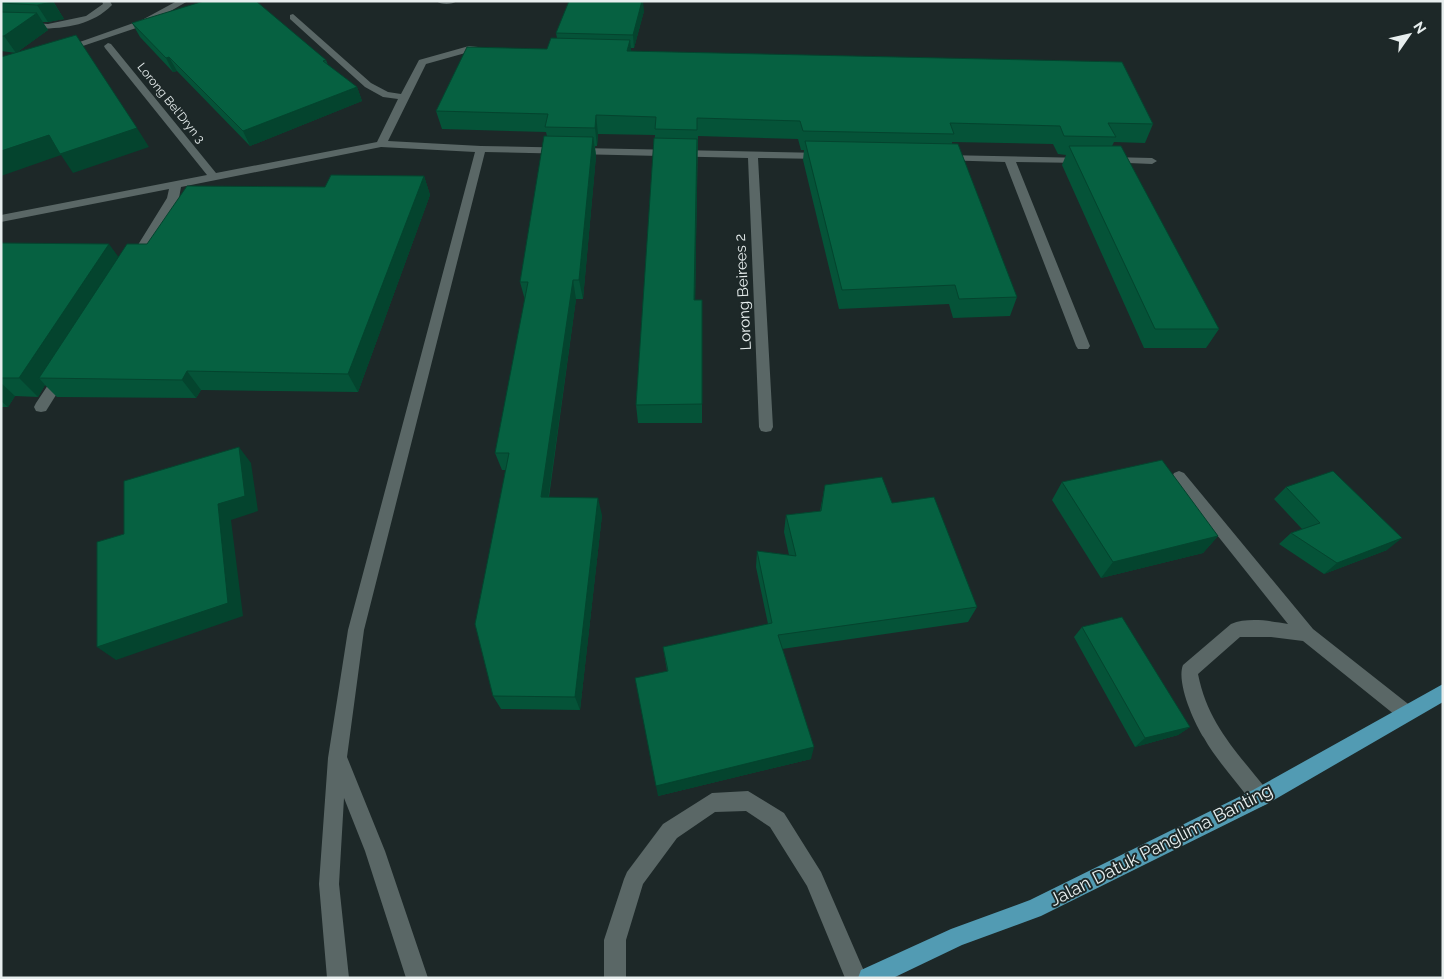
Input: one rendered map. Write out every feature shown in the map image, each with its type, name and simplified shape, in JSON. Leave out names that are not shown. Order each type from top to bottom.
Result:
[{"type":"main road","name":"Jalan Datuk Panglima Banting","points":[[869,978],[958,936],[1034,909],[1260,797],[1443,692]]},
{"type":"street","points":[[1,24],[48,27],[88,18],[108,5],[106,1]]},
{"type":"street","points":[[53,53],[145,22],[184,1]]},
{"type":"street","points":[[440,1],[443,3],[454,1]]},
{"type":"street","points":[[293,17],[368,85],[386,94],[403,97]]},
{"type":"street","name":"Lorong Bel'Dryn 3","points":[[108,46],[213,176]]},
{"type":"street","points":[[381,144],[422,62],[469,49],[499,50]]},
{"type":"street","points":[[1,219],[381,144],[832,156]]},
{"type":"street","points":[[338,978],[329,884],[337,758],[356,630],[481,148]]},
{"type":"street","name":"Lorong Beirees 2","points":[[753,154],[766,427]]},
{"type":"street","points":[[930,158],[1152,161]]},
{"type":"street","points":[[1009,159],[1083,346]]},
{"type":"street","points":[[126,274],[174,198],[176,184]]},
{"type":"street","points":[[41,407],[68,366]]},
{"type":"street","points":[[1179,477],[1307,634],[1406,713]]},
{"type":"street","points":[[1260,797],[1210,732],[1194,697],[1189,671],[1237,629],[1307,634]]},
{"type":"street","points":[[337,758],[375,851],[417,978]]},
{"type":"street","points":[[615,978],[615,940],[634,879],[670,831],[712,803],[748,801],[777,820],[814,879],[856,978]]},
{"type":"building","points":[[1,1],[53,2],[37,5],[1,3]]},
{"type":"building","points":[[204,1],[256,1],[326,60],[323,61],[357,87],[243,131],[132,23]]},
{"type":"building","points":[[569,1],[642,1],[633,35],[556,33]]},
{"type":"building","points":[[1,12],[37,13],[4,36],[1,36]]},
{"type":"building","points":[[76,35],[137,128],[60,154],[49,135],[1,151],[1,57]]},
{"type":"building","points":[[551,38],[630,40],[627,51],[1122,62],[1153,124],[1108,123],[1116,137],[1064,136],[1060,126],[950,123],[954,134],[803,131],[800,121],[697,118],[697,130],[655,129],[656,117],[596,115],[595,128],[545,127],[548,114],[436,111],[467,47],[547,49]]},
{"type":"building","points":[[544,136],[593,137],[579,280],[573,280],[541,497],[598,498],[575,697],[493,696],[475,624],[509,453],[495,453],[528,282],[520,282]]},
{"type":"building","points":[[654,138],[697,139],[694,300],[702,300],[702,404],[636,405]]},
{"type":"building","points":[[805,141],[958,144],[1017,297],[959,299],[955,285],[842,290]]},
{"type":"building","points":[[1069,146],[1121,146],[1219,329],[1155,329]]},
{"type":"building","points":[[331,175],[424,176],[348,374],[187,371],[182,380],[39,378],[127,244],[147,244],[187,186],[325,187]]},
{"type":"building","points":[[1,243],[109,244],[19,378],[1,378]]},
{"type":"building","points":[[239,447],[245,496],[218,504],[228,603],[97,647],[97,542],[124,534],[124,481]]},
{"type":"building","points":[[1162,460],[1218,536],[1113,562],[1062,482]]},
{"type":"building","points":[[1333,471],[1402,538],[1337,563],[1291,533],[1320,523],[1286,487]]},
{"type":"building","points":[[882,477],[892,503],[934,497],[977,607],[778,635],[814,747],[656,786],[635,678],[668,671],[663,647],[772,623],[757,551],[796,556],[786,515],[821,511],[825,485]]},
{"type":"building","points":[[1122,617],[1190,727],[1145,738],[1082,627]]}]
